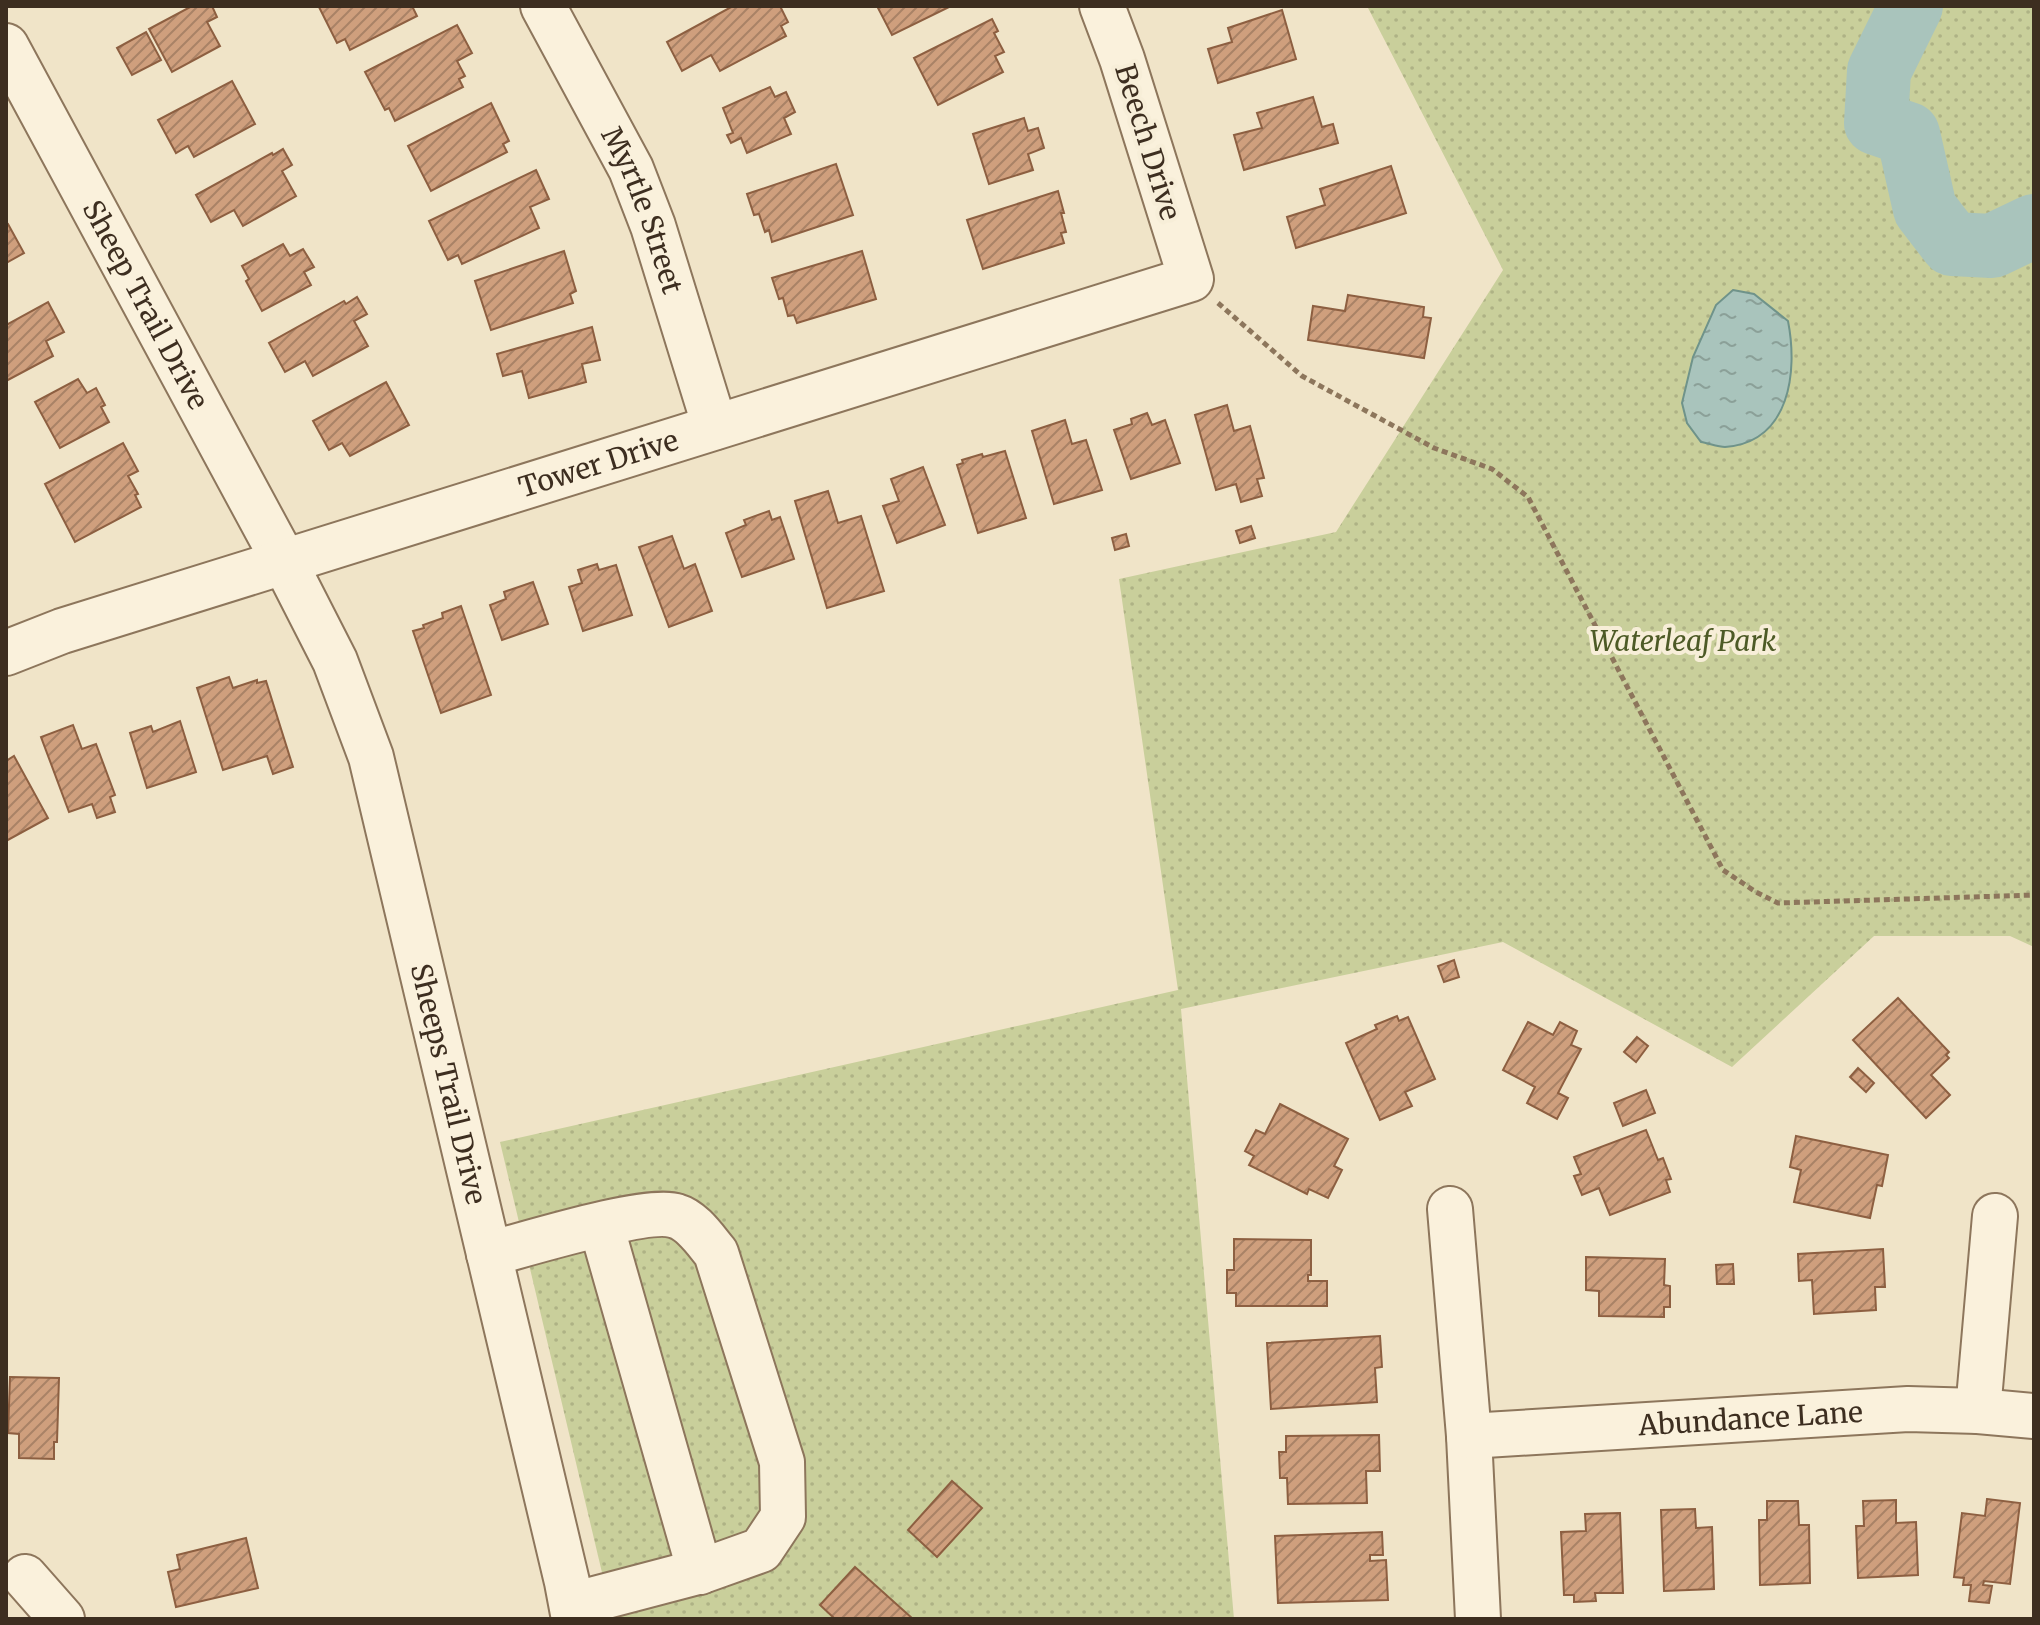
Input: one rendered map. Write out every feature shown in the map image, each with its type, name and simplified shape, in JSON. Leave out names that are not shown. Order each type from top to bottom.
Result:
[{"type":"street","name":"Myrtle Street","points":[[543,6],[631,169],[653,226],[715,427]]},
{"type":"street","name":"Beech Drive","points":[[1102,6],[1122,59],[1191,279]]},
{"type":"street","name":"Sheep Trail Drive","points":[[6,46],[285,563]]},
{"type":"street","name":"Tower Drive","points":[[6,653],[62,631],[1191,279]]},
{"type":"street","name":"Sheeps Trail Drive","points":[[285,563],[335,661],[371,757],[573,1612]]},
{"type":"street","points":[[1450,1209],[1469,1436],[1478,1619]]},
{"type":"street","points":[[489,1254],[640,1215],[675,1215],[697,1230],[716,1253],[782,1462],[783,1517],[761,1550],[573,1612]]},
{"type":"street","points":[[1978,1411],[1995,1216]]},
{"type":"street","points":[[601,1225],[700,1572]]},
{"type":"street","name":"Abundance Lane","points":[[1469,1436],[1908,1409],[2034,1416]]},
{"type":"street","points":[[25,1577],[62,1619]]},
{"type":"path","points":[[1191,279],[1302,376],[1434,448],[1492,469],[1528,497],[1723,870],[1778,903],[2034,895]]},
{"type":"green space","name":"Waterleaf Park","points":[[1367,6],[2034,6],[2034,947],[2010,936],[1874,936],[1732,1067],[1503,942],[1181,1009],[1234,1619],[613,1619],[500,1142],[1178,990],[1119,579],[1336,532],[1503,270]]},
{"type":"water","points":[[1733,290],[1754,294],[1788,321],[1792,362],[1785,401],[1776,418],[1764,432],[1747,442],[1725,447],[1701,442],[1687,423],[1682,403],[1693,357],[1716,305]]},
{"type":"building","points":[[192,6],[212,6],[217,17],[207,22],[220,46],[172,72],[149,29]]},
{"type":"building","points":[[412,6],[417,16],[350,50],[345,39],[337,43],[319,7]]},
{"type":"building","points":[[733,6],[780,6],[788,22],[781,26],[786,36],[720,71],[711,55],[682,71],[667,42]]},
{"type":"building","points":[[877,6],[951,6],[892,35]]},
{"type":"building","points":[[1282,10],[1296,59],[1218,83],[1208,49],[1232,42],[1228,28]]},
{"type":"building","points":[[992,19],[998,31],[994,33],[1004,52],[995,56],[1003,72],[938,105],[914,58]]},
{"type":"building","points":[[457,25],[472,53],[457,61],[465,76],[459,79],[463,87],[395,121],[389,108],[385,110],[365,72]]},
{"type":"building","points":[[146,32],[161,60],[132,75],[117,48]]},
{"type":"building","points":[[232,81],[255,124],[194,157],[188,146],[176,153],[158,120]]},
{"type":"building","points":[[770,87],[775,97],[786,92],[795,112],[784,118],[791,134],[747,153],[741,138],[731,143],[727,135],[733,133],[723,108]]},
{"type":"building","points":[[1313,97],[1322,127],[1333,124],[1338,143],[1244,170],[1234,135],[1262,128],[1257,113]]},
{"type":"building","points":[[491,103],[509,141],[503,144],[507,152],[431,191],[408,146]]},
{"type":"building","points":[[1024,118],[1028,131],[1038,128],[1044,148],[1028,154],[1033,170],[989,184],[973,134]]},
{"type":"building","points":[[283,149],[292,165],[282,171],[296,196],[243,226],[234,210],[211,222],[196,195]]},
{"type":"building","points":[[836,164],[853,215],[772,242],[759,214],[754,215],[747,194]]},
{"type":"building","points":[[1391,166],[1406,213],[1296,248],[1287,217],[1325,205],[1320,189]]},
{"type":"building","points":[[536,170],[549,199],[530,207],[539,228],[462,264],[458,255],[448,260],[429,221]]},
{"type":"building","points":[[1058,191],[1064,213],[1061,213],[1066,232],[1061,233],[1064,243],[983,269],[967,220]]},
{"type":"building","points":[[6,225],[24,253],[6,263]]},
{"type":"building","points":[[283,244],[290,256],[303,249],[314,267],[304,272],[311,285],[262,311],[246,281],[249,279],[242,266]]},
{"type":"building","points":[[564,251],[576,291],[570,294],[573,303],[491,330],[475,281]]},
{"type":"building","points":[[862,251],[876,299],[797,323],[794,315],[788,316],[772,278]]},
{"type":"building","points":[[1348,295],[1424,307],[1423,317],[1431,318],[1424,358],[1308,340],[1313,306],[1345,311]]},
{"type":"building","points":[[357,297],[367,314],[354,321],[368,346],[313,376],[305,361],[285,372],[269,343],[344,301],[346,304]]},
{"type":"building","points":[[48,302],[64,332],[46,341],[53,356],[6,381],[6,325]]},
{"type":"building","points":[[592,327],[600,360],[582,364],[586,382],[529,398],[522,371],[503,376],[497,354]]},
{"type":"building","points":[[78,379],[87,393],[96,388],[109,422],[60,448],[35,402]]},
{"type":"building","points":[[386,382],[409,425],[350,456],[342,443],[329,450],[313,421]]},
{"type":"building","points":[[1227,405],[1234,431],[1250,426],[1264,478],[1257,479],[1262,496],[1241,502],[1236,484],[1216,490],[1195,415]]},
{"type":"building","points":[[1147,413],[1152,425],[1165,420],[1180,463],[1131,479],[1114,430],[1132,424],[1131,419]]},
{"type":"building","points":[[1065,420],[1072,444],[1086,440],[1102,490],[1054,504],[1032,431]]},
{"type":"building","points":[[123,443],[138,471],[128,476],[141,507],[75,542],[45,484]]},
{"type":"building","points":[[1005,451],[1026,518],[978,533],[957,465],[963,463],[962,460],[982,454],[983,457]]},
{"type":"building","points":[[923,467],[945,525],[897,543],[883,506],[899,501],[891,479]]},
{"type":"building","points":[[828,491],[838,523],[861,516],[884,591],[827,608],[795,501]]},
{"type":"building","points":[[769,511],[772,520],[780,517],[794,559],[742,577],[726,533],[746,525],[744,520]]},
{"type":"building","points":[[1251,526],[1255,538],[1240,543],[1236,531]]},
{"type":"building","points":[[1126,534],[1129,546],[1115,550],[1112,538]]},
{"type":"building","points":[[672,536],[684,569],[695,564],[712,611],[669,627],[639,547]]},
{"type":"building","points":[[597,564],[599,570],[616,565],[632,615],[583,631],[569,587],[582,583],[578,570]]},
{"type":"building","points":[[533,582],[548,624],[502,640],[490,605],[506,599],[504,592]]},
{"type":"building","points":[[461,606],[491,695],[441,713],[413,631],[443,618],[442,613]]},
{"type":"building","points":[[229,677],[233,688],[257,680],[257,683],[266,681],[293,767],[273,774],[267,756],[223,770],[197,688]]},
{"type":"building","points":[[180,721],[196,772],[147,788],[130,733],[151,726],[153,732]]},
{"type":"building","points":[[73,725],[82,749],[96,744],[115,795],[110,797],[115,812],[97,818],[92,804],[69,812],[41,737]]},
{"type":"building","points":[[14,756],[48,818],[6,841],[6,761]]},
{"type":"building","points":[[1454,960],[1459,977],[1444,982],[1438,966]]},
{"type":"building","points":[[1898,998],[1949,1052],[1946,1055],[1949,1058],[1931,1075],[1950,1095],[1926,1118],[1853,1040]]},
{"type":"building","points":[[1397,1016],[1399,1021],[1408,1017],[1435,1079],[1405,1092],[1412,1106],[1380,1120],[1346,1043]]},
{"type":"building","points":[[1528,1022],[1553,1035],[1560,1022],[1577,1031],[1571,1045],[1581,1049],[1558,1093],[1568,1098],[1557,1119],[1527,1103],[1535,1087],[1503,1070]]},
{"type":"building","points":[[1637,1037],[1648,1046],[1636,1062],[1624,1052]]},
{"type":"building","points":[[1858,1068],[1874,1083],[1866,1092],[1850,1077]]},
{"type":"building","points":[[1646,1090],[1655,1113],[1623,1126],[1614,1103]]},
{"type":"building","points":[[1280,1104],[1348,1139],[1334,1166],[1342,1170],[1328,1198],[1309,1189],[1307,1194],[1249,1165],[1254,1156],[1245,1151],[1256,1130],[1265,1134]]},
{"type":"building","points":[[1646,1130],[1658,1160],[1663,1158],[1671,1179],[1666,1180],[1670,1192],[1610,1215],[1599,1188],[1582,1195],[1574,1176],[1581,1174],[1574,1157]]},
{"type":"building","points":[[1796,1136],[1888,1155],[1882,1186],[1877,1185],[1870,1218],[1794,1202],[1801,1170],[1790,1167]]},
{"type":"building","points":[[1234,1239],[1311,1240],[1311,1275],[1308,1275],[1308,1281],[1327,1281],[1327,1306],[1236,1306],[1236,1293],[1227,1293],[1227,1270],[1234,1270]]},
{"type":"building","points":[[1883,1249],[1885,1287],[1875,1287],[1876,1310],[1814,1314],[1812,1280],[1799,1281],[1798,1254]]},
{"type":"building","points":[[1586,1257],[1665,1259],[1664,1285],[1670,1286],[1670,1307],[1664,1307],[1664,1317],[1599,1316],[1599,1291],[1586,1290]]},
{"type":"building","points":[[1733,1264],[1734,1284],[1717,1284],[1716,1265]]},
{"type":"building","points":[[1380,1336],[1382,1367],[1375,1368],[1377,1402],[1271,1409],[1267,1343]]},
{"type":"building","points":[[10,1377],[59,1378],[54,1459],[19,1458],[19,1434],[8,1433]]},
{"type":"building","points":[[1379,1435],[1380,1471],[1366,1471],[1367,1503],[1288,1504],[1287,1478],[1280,1478],[1279,1452],[1286,1452],[1286,1436]]},
{"type":"building","points":[[952,1481],[982,1508],[937,1557],[908,1530]]},
{"type":"building","points":[[1987,1499],[2020,1503],[2010,1584],[1984,1581],[1983,1585],[1992,1586],[1989,1603],[1969,1601],[1971,1585],[1963,1585],[1964,1578],[1954,1577],[1962,1513],[1985,1516]]},
{"type":"building","points":[[1896,1500],[1896,1523],[1916,1522],[1918,1575],[1858,1578],[1856,1526],[1864,1526],[1863,1501]]},
{"type":"building","points":[[1767,1501],[1798,1501],[1799,1525],[1809,1525],[1810,1583],[1760,1585],[1759,1520],[1767,1520]]},
{"type":"building","points":[[1695,1509],[1696,1528],[1712,1527],[1714,1589],[1664,1591],[1661,1510]]},
{"type":"building","points":[[1620,1513],[1623,1593],[1595,1593],[1596,1601],[1574,1602],[1574,1595],[1564,1595],[1561,1532],[1586,1531],[1585,1514]]},
{"type":"building","points":[[1382,1532],[1383,1555],[1370,1555],[1370,1561],[1386,1560],[1388,1600],[1278,1603],[1275,1536]]},
{"type":"building","points":[[246,1538],[258,1588],[176,1607],[168,1572],[180,1569],[177,1555]]},
{"type":"building","points":[[855,1567],[913,1619],[835,1619],[820,1605]]},
{"type":"waterway","points":[[1911,6],[1879,71],[1876,123],[1908,134],[1925,209],[1952,244],[1992,246],[2034,226]]}]
